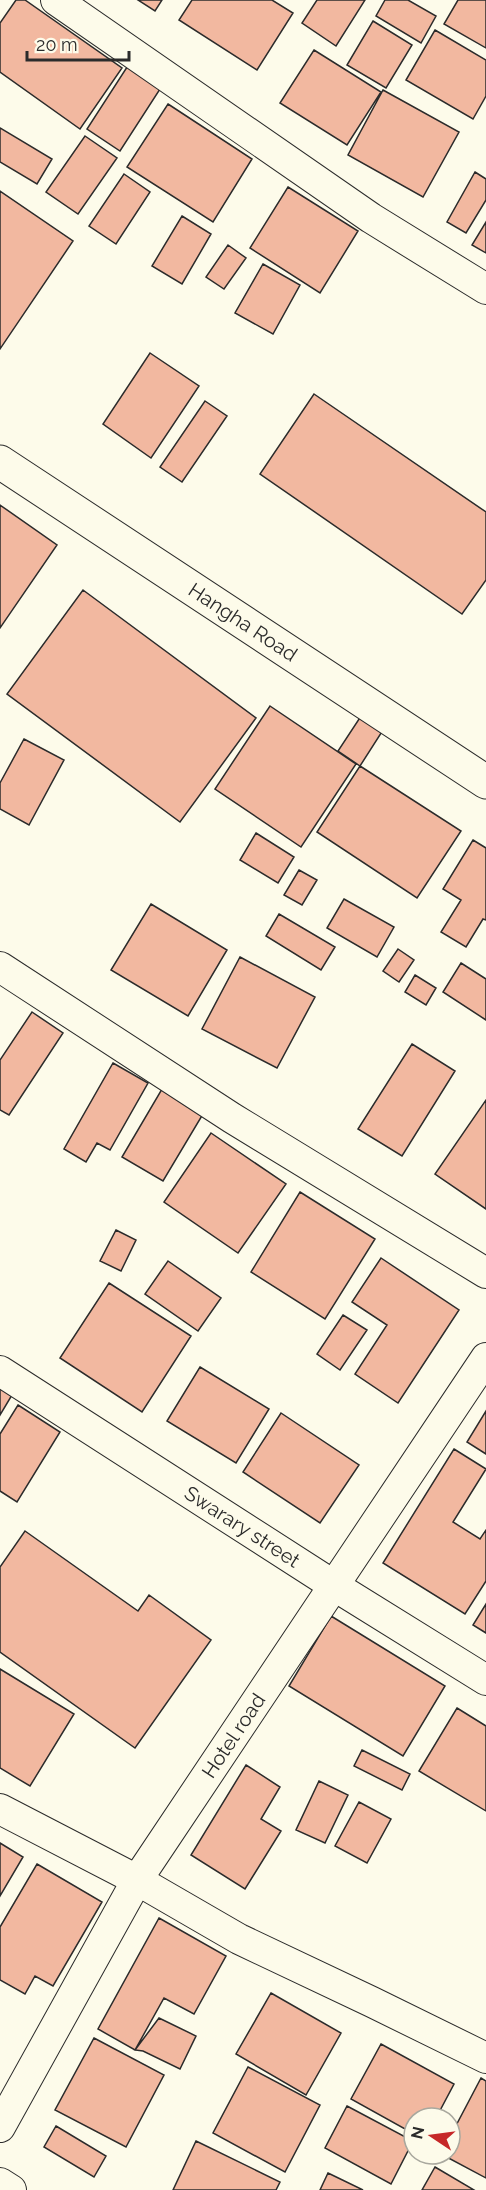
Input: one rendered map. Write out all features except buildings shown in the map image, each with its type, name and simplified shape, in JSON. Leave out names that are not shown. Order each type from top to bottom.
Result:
[{"type":"highway","name":"Hangha Road","points":[[0,462],[486,782]]},
{"type":"street","points":[[56,0],[371,218],[486,289]]},
{"type":"street","points":[[0,967],[232,1118],[486,1273]]},
{"type":"street","name":"Hotel road","points":[[0,2127],[137,1880],[486,1358]]},
{"type":"street","name":"Swarary street","points":[[0,1371],[333,1585],[486,1680]]},
{"type":"street","points":[[0,1809],[137,1880],[239,1939],[486,2058]]},
{"type":"street","points":[[0,2183],[11,2190]]}]
